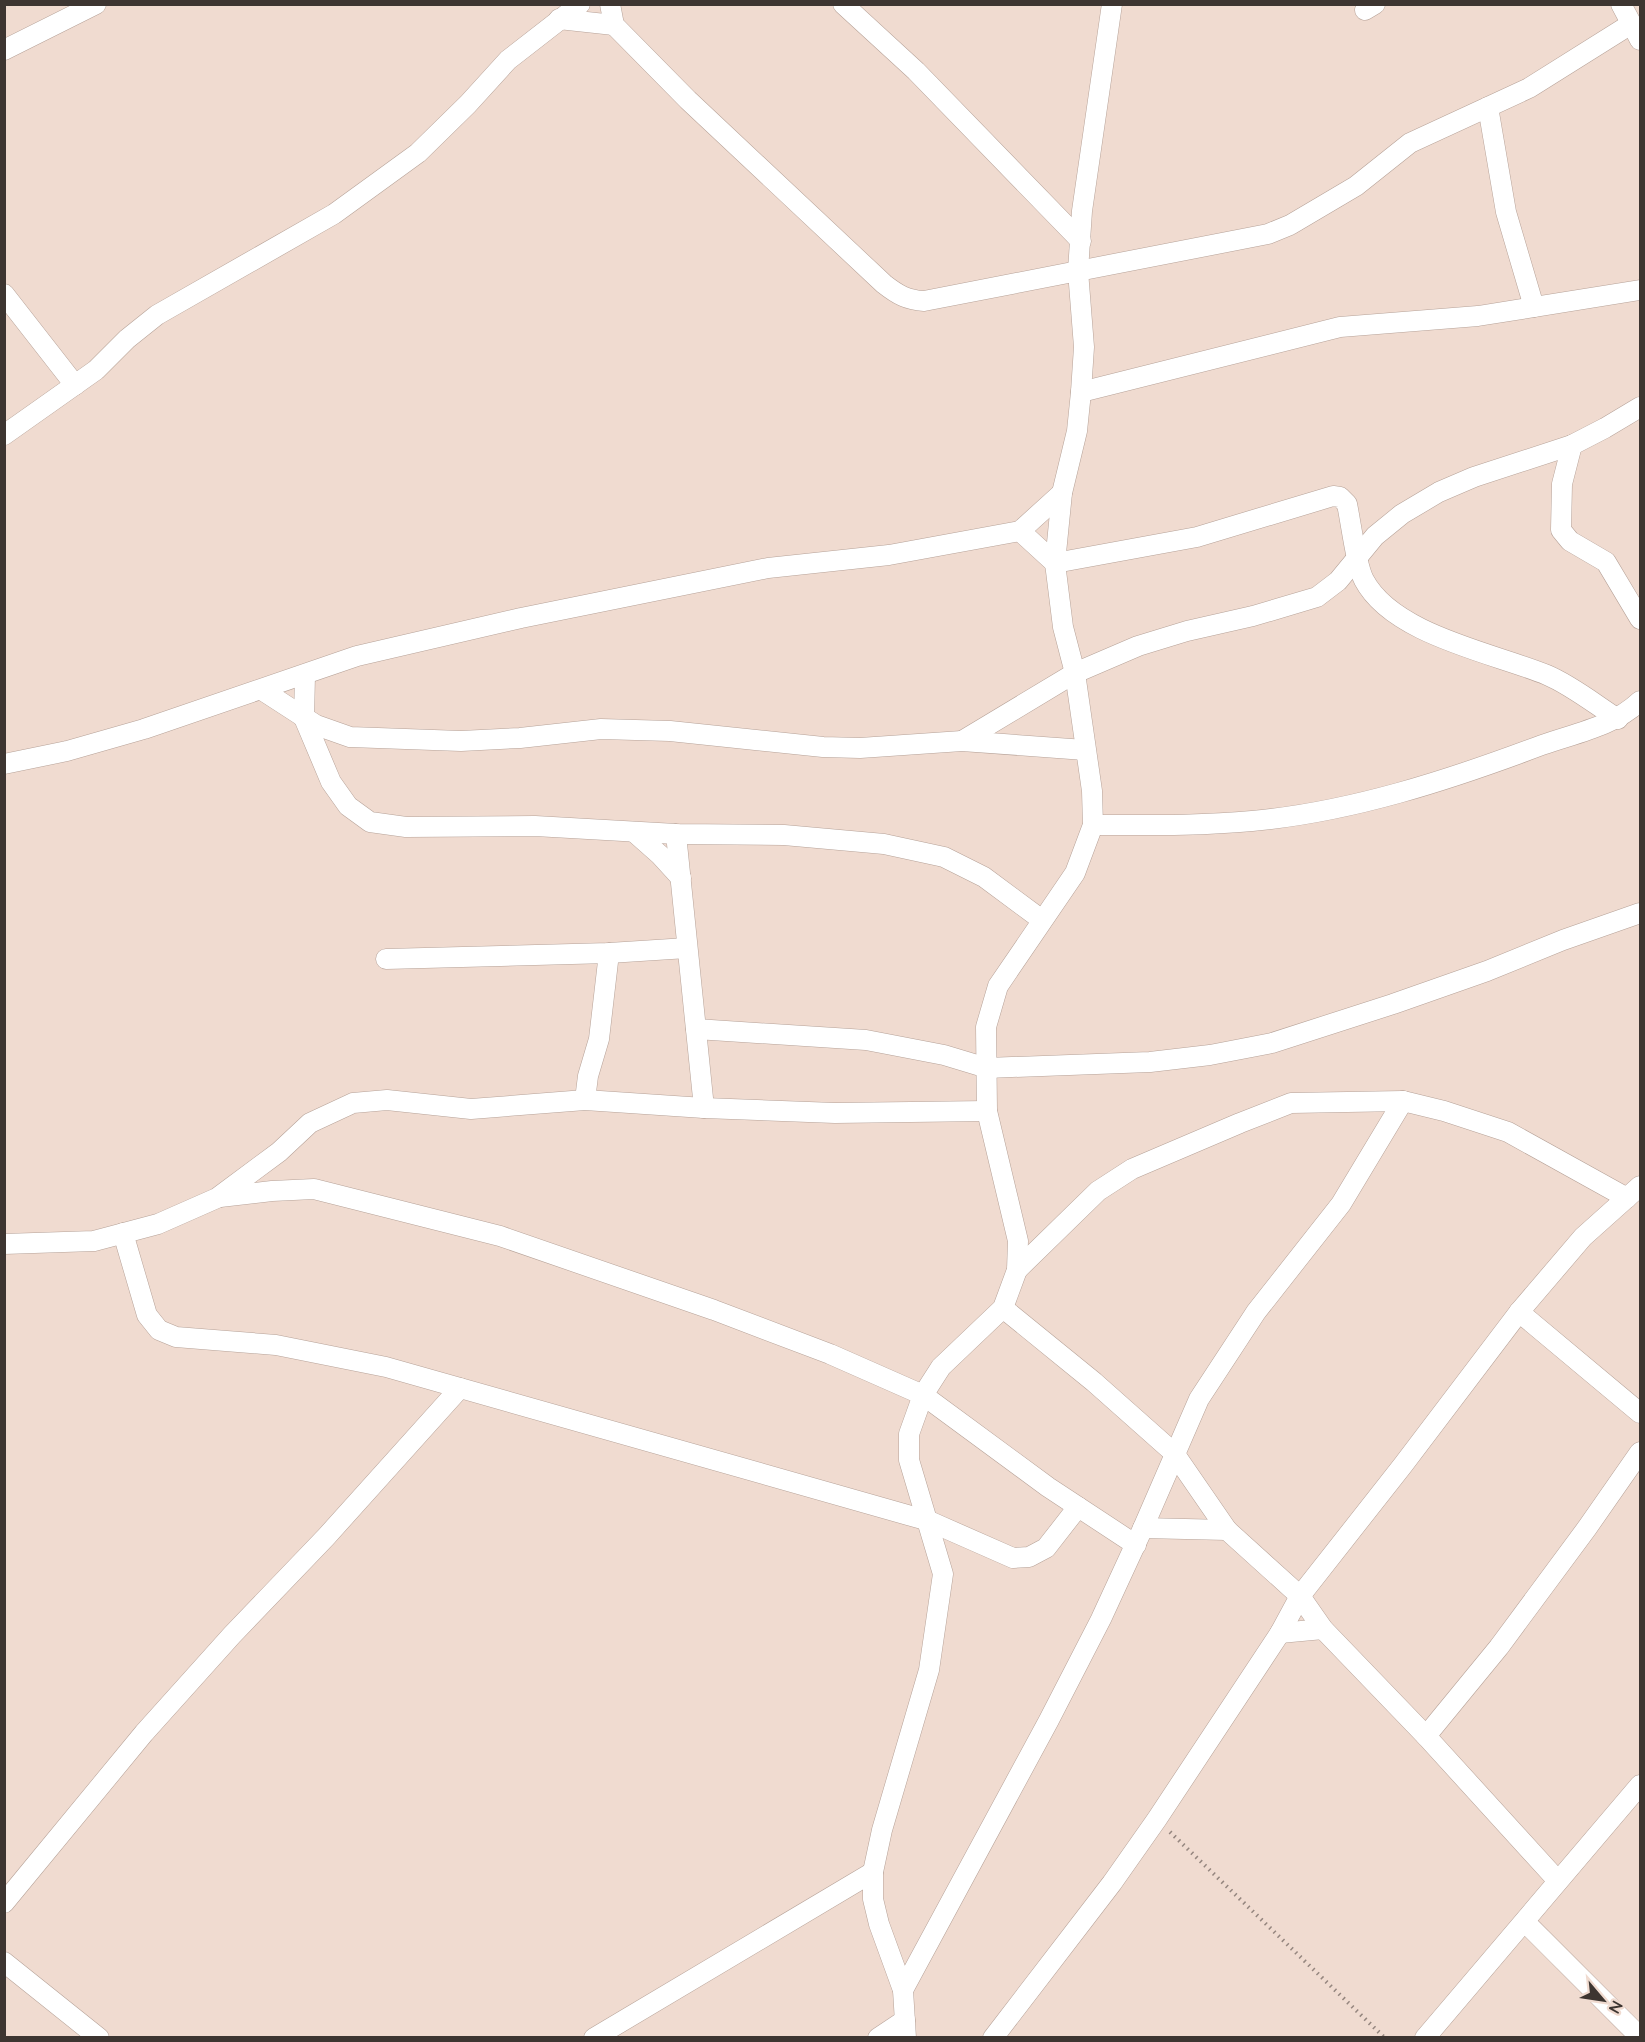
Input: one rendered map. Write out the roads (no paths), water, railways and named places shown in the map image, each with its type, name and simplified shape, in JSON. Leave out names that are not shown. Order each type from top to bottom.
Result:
[{"type":"street","points":[[4,50],[96,4]]},
{"type":"street","points":[[4,435],[96,370],[127,339],[157,315],[334,214],[418,153],[468,104],[508,60],[580,4]]},
{"type":"street","points":[[610,4],[614,25],[688,100],[898,295],[909,300],[924,301],[1268,234],[1290,225],[1356,186],[1410,143],[1529,88],[1636,32],[1621,4]]},
{"type":"street","points":[[843,4],[916,71],[1081,241]]},
{"type":"street","points":[[878,2037],[906,2029],[903,1990],[879,1924],[873,1899],[873,1872],[882,1830],[930,1670],[944,1574],[909,1460],[909,1434],[923,1395],[940,1366],[1003,1308],[1017,1270],[1018,1241],[987,1111],[986,1027],[998,986],[1075,873],[1093,825],[1092,791],[1075,673],[1063,627],[1055,563],[1062,493],[1077,431],[1082,392],[1084,347],[1078,271],[1085,188],[1112,4]]},
{"type":"street","points":[[559,19],[614,25]]},
{"type":"street","points":[[1488,106],[1506,212],[1534,307]]},
{"type":"street","points":[[1082,392],[1340,327],[1478,316],[1641,290]]},
{"type":"street","points":[[4,294],[75,385]]},
{"type":"street","points":[[962,741],[1075,673],[1138,646],[1317,597],[1338,581],[1375,536],[1402,514],[1439,492],[1474,477],[1572,445],[1641,407]]},
{"type":"street","points":[[1572,445],[1562,484],[1561,530],[1569,542],[1606,562],[1641,619]]},
{"type":"street","points":[[1540,457],[1562,484]]},
{"type":"street","points":[[4,764],[67,751],[144,729],[357,656],[521,618],[768,568],[889,555],[1020,531],[1062,493]]},
{"type":"street","points":[[1055,563],[1197,537],[1333,496],[1340,497],[1347,504],[1363,579],[1376,599],[1436,637],[1550,676],[1633,710]]},
{"type":"street","points":[[1020,531],[1055,563]]},
{"type":"street","points":[[305,675],[304,718],[331,782],[348,806],[370,822],[405,827],[535,826],[676,834],[784,835],[884,844],[944,857],[984,877],[1042,920]]},
{"type":"street","points":[[262,690],[304,718],[333,732],[350,737],[461,741],[520,738],[601,729],[670,731],[823,747],[860,748],[962,741],[1085,750]]},
{"type":"street","points":[[1093,825],[1189,825],[1253,821],[1312,812],[1394,794],[1492,764],[1633,710]]},
{"type":"street","points":[[634,832],[681,878]]},
{"type":"street","points":[[676,834],[704,1108]]},
{"type":"street","points":[[696,1029],[866,1040],[944,1055],[987,1068],[1150,1062],[1210,1055],[1272,1042],[1487,971],[1563,940],[1641,913]]},
{"type":"street","points":[[386,959],[609,953],[687,948]]},
{"type":"street","points":[[585,1100],[588,1076],[599,1039],[609,953]]},
{"type":"street","points":[[4,1244],[94,1241],[158,1224],[217,1198],[279,1152],[310,1123],[353,1103],[387,1100],[471,1109],[585,1100],[704,1108],[835,1113],[987,1111]]},
{"type":"street","points":[[993,2037],[1091,1910],[1157,1819],[1280,1633],[1300,1596],[1519,1312],[1583,1237],[1634,1192],[1508,1132],[1444,1111],[1403,1101],[1291,1103],[1132,1169],[1098,1191],[1017,1270]]},
{"type":"street","points":[[903,1990],[1050,1720],[1139,1537],[1174,1453],[1205,1389],[1256,1312],[1341,1204],[1403,1101]]},
{"type":"street","points":[[217,1198],[272,1191],[314,1189],[500,1236],[714,1310],[830,1354],[923,1395],[1078,1506],[1139,1537],[1227,1530]]},
{"type":"street","points":[[123,1233],[147,1315],[159,1330],[176,1337],[287,1348],[386,1367],[929,1521],[1013,1558],[1029,1557],[1046,1548],[1078,1506]]},
{"type":"street","points":[[1003,1308],[1094,1382],[1174,1453],[1227,1530],[1300,1596],[1323,1629],[1426,1736],[1558,1881]]},
{"type":"street","points":[[1519,1312],[1641,1413]]},
{"type":"street","points":[[4,1904],[144,1733],[232,1635],[326,1537],[460,1388]]},
{"type":"street","points":[[1426,1736],[1499,1647],[1641,1452]]},
{"type":"street","points":[[1280,1633],[1323,1629]]},
{"type":"street","points":[[1425,2037],[1641,1785]]},
{"type":"street","points":[[594,2037],[873,1872]]},
{"type":"street","points":[[1525,1922],[1641,2037]]},
{"type":"street","points":[[4,1962],[99,2037]]}]
